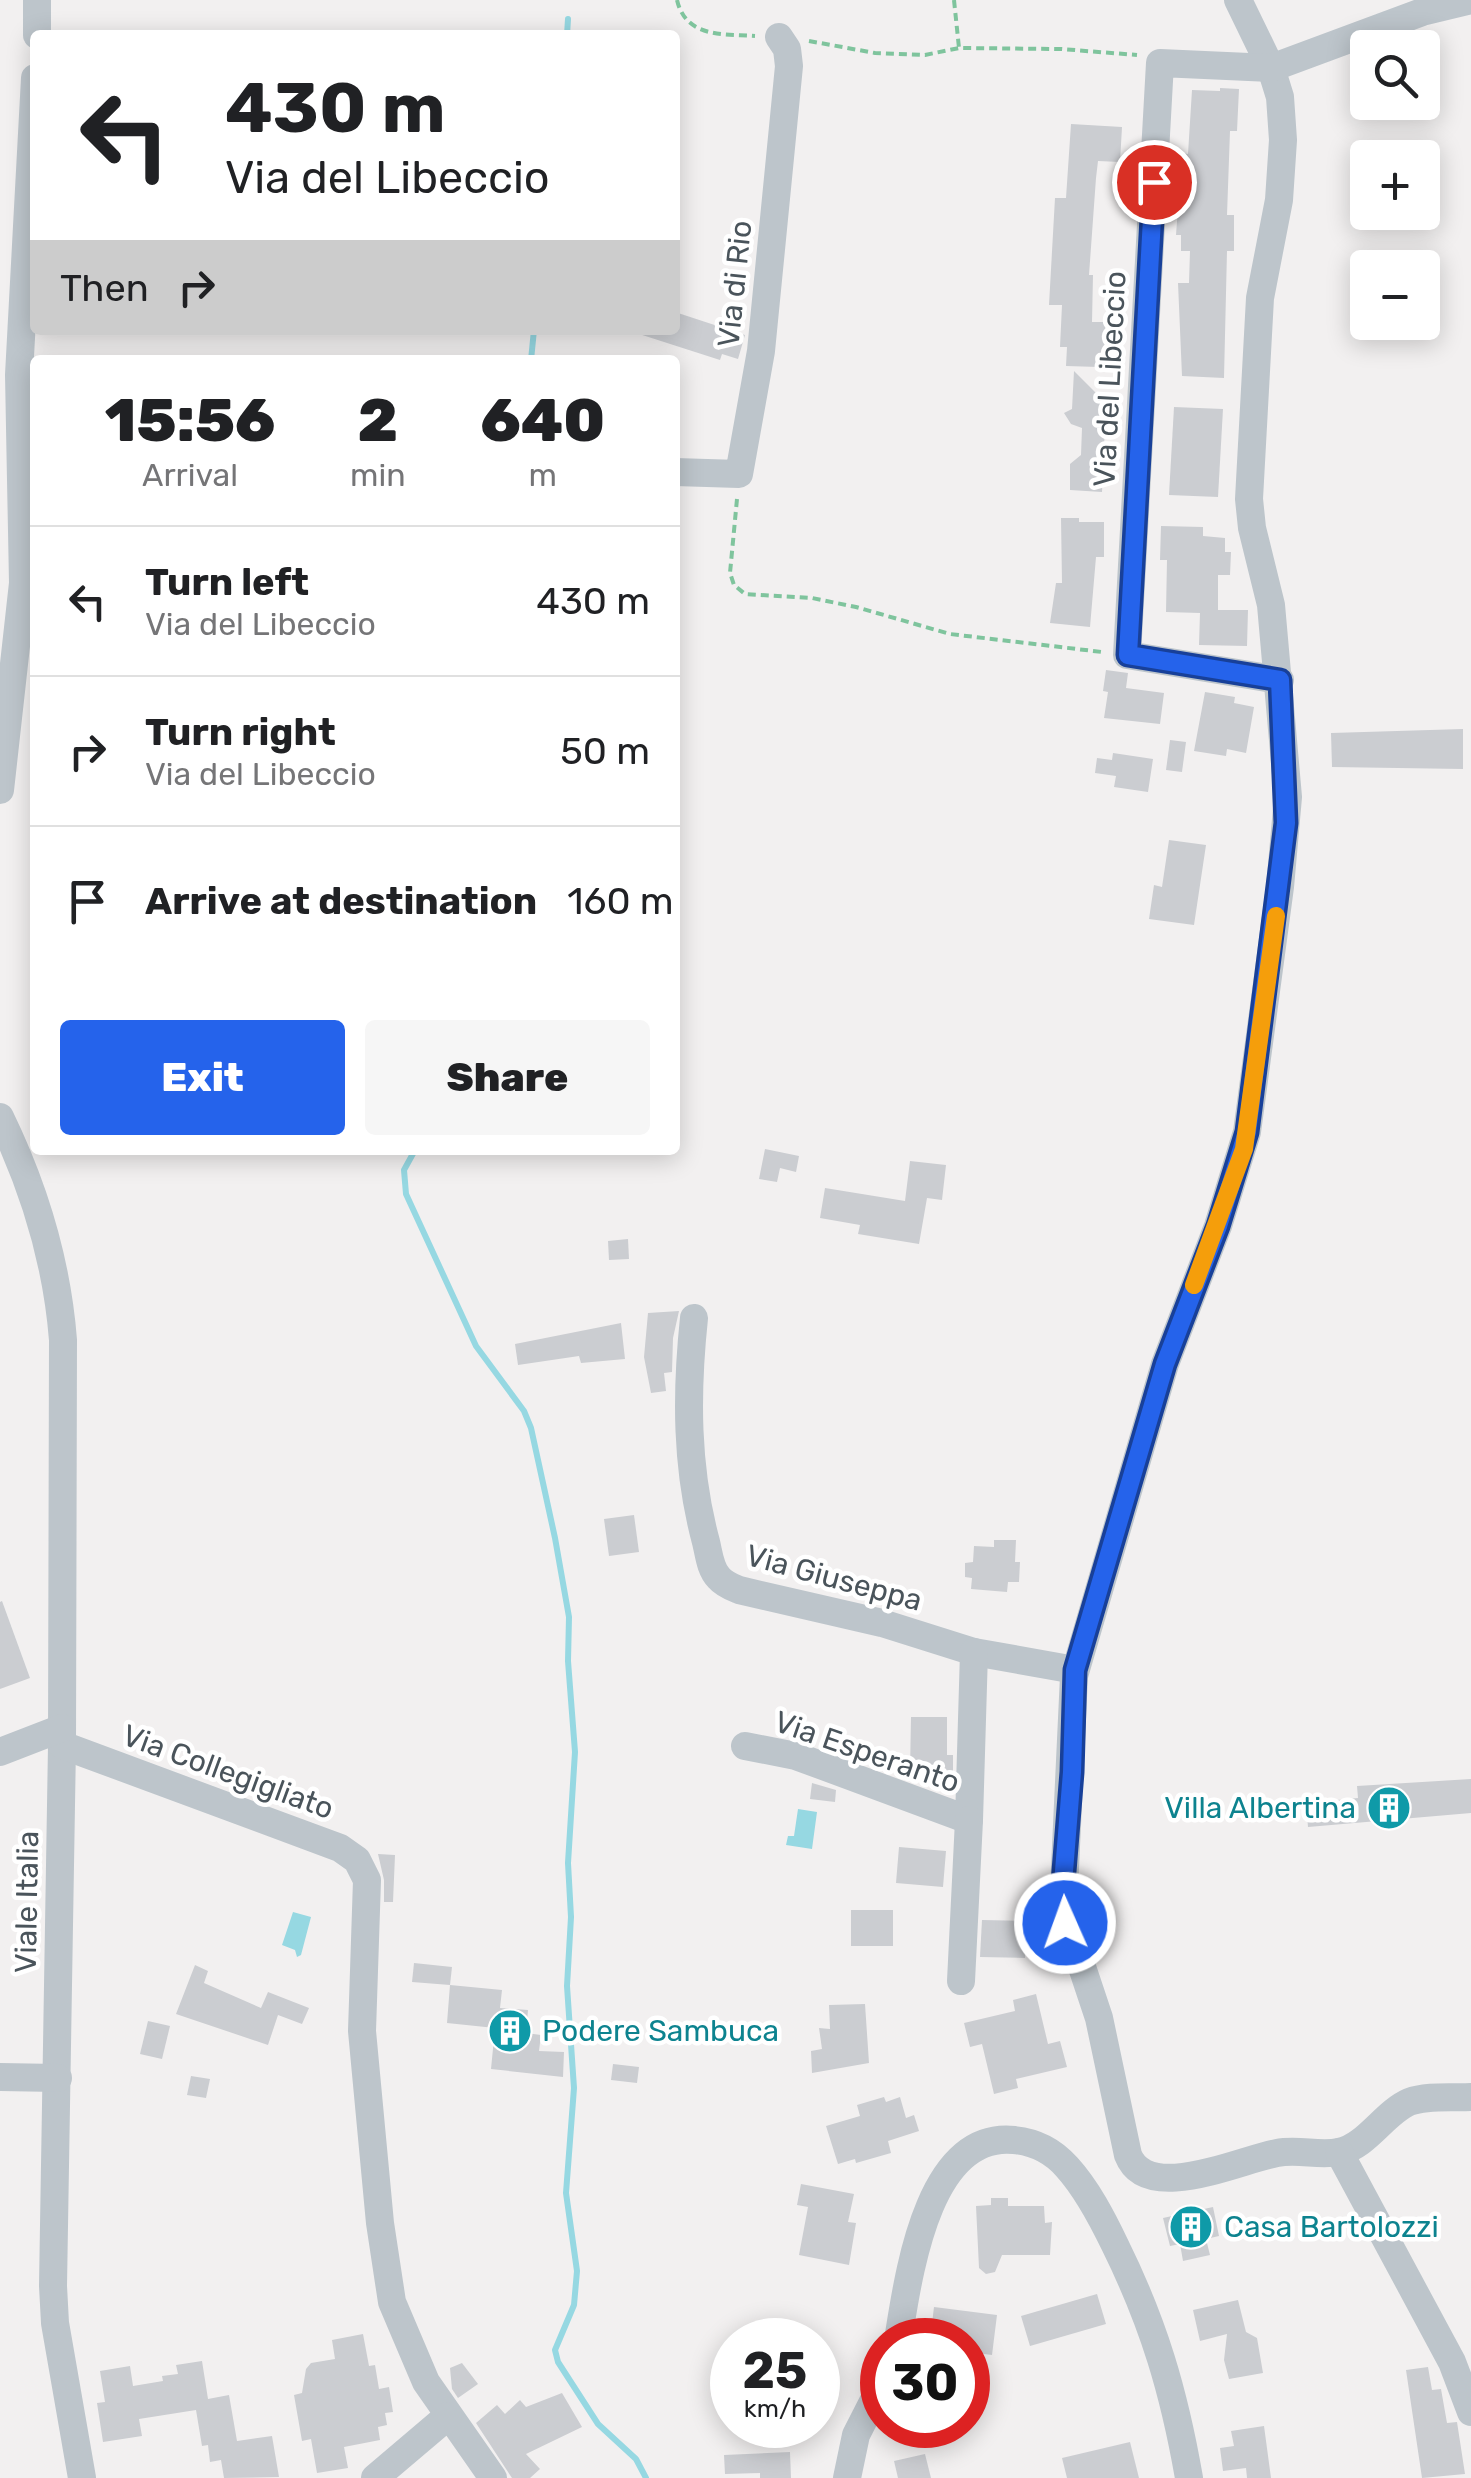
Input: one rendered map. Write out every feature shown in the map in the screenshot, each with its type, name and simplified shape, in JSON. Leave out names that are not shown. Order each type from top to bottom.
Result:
[{"type":"street","points":[[37,30],[38,0]]},
{"type":"street","points":[[1238,0],[1271,68],[1282,117],[1282,176],[1260,298],[1249,499],[1271,606],[1280,680],[1286,823],[1247,1132],[1224,1207],[1165,1364],[1075,1670],[1063,1910],[1099,2018],[1132,2166],[1147,2177],[1164,2179],[1279,2152],[1339,2152],[1409,2102],[1471,2098]]},
{"type":"street","points":[[1160,64],[1271,68],[1422,12],[1471,0]]},
{"type":"street","name":"Via di Rio","points":[[740,474],[762,351],[789,66],[787,49],[779,37]]},
{"type":"street","name":"Via del Libeccio","points":[[1128,655],[1160,64]]},
{"type":"street","points":[[0,790],[29,574],[20,375],[30,177]]},
{"type":"street","points":[[680,472],[740,474]]},
{"type":"street","points":[[1128,655],[1280,680]]},
{"type":"street","points":[[0,1118],[21,1160],[35,1202],[61,1314],[64,1370],[60,1509],[62,1736],[0,1752]]},
{"type":"street","name":"Via Giuseppa","points":[[694,1318],[688,1394],[691,1456],[702,1530],[719,1578],[739,1590],[882,1623],[974,1652],[1075,1670]]},
{"type":"street","name":"Via Esperanto","points":[[961,1981],[974,1652]]},
{"type":"street","name":"Viale Italia","points":[[62,1736],[54,2306],[82,2478]]},
{"type":"street","name":"Via Collegigliato","points":[[62,1736],[340,1848],[361,1866],[368,1890],[362,2031],[386,2270],[400,2326],[426,2382],[493,2478]]},
{"type":"street","name":"Via Esperanto","points":[[744,1746],[796,1756],[969,1820]]},
{"type":"street","points":[[0,2077],[58,2078]]},
{"type":"street","points":[[902,2318],[917,2238],[952,2171],[971,2150],[993,2140],[1018,2140],[1042,2148],[1075,2177],[1105,2225],[1141,2298],[1171,2386],[1189,2478]]},
{"type":"street","points":[[1339,2152],[1452,2362],[1471,2412]]},
{"type":"street","points":[[376,2478],[448,2416]]},
{"type":"street","points":[[846,2478],[860,2427]]},
{"type":"path","points":[[678,0],[685,21],[700,30],[779,37],[875,53],[925,55],[958,48],[1078,50],[1127,54],[1160,64]]},
{"type":"path","points":[[954,0],[958,48]]},
{"type":"path","points":[[740,474],[730,566],[739,591],[758,596],[812,598],[976,639],[1128,655]]},
{"type":"water","points":[[798,1809],[817,1812],[812,1849],[786,1845],[788,1836],[794,1836]]},
{"type":"water","points":[[293,1912],[311,1917],[301,1955],[297,1957],[295,1950],[282,1945]]},
{"type":"building","points":[[1239,89],[1237,131],[1230,131],[1227,215],[1234,215],[1234,251],[1227,251],[1224,378],[1182,376],[1178,283],[1189,283],[1190,251],[1181,251],[1181,235],[1176,235],[1182,153],[1188,154],[1192,90]]},
{"type":"building","points":[[1071,124],[1122,127],[1120,162],[1098,161],[1096,178],[1089,275],[1093,275],[1092,322],[1107,322],[1106,359],[1099,359],[1099,367],[1066,366],[1067,347],[1060,347],[1062,305],[1049,305],[1055,198],[1066,198]]},
{"type":"building","points":[[680,314],[745,335],[738,359],[722,354],[720,360],[642,335],[680,335]]},
{"type":"building","points":[[1074,371],[1106,403],[1102,492],[1070,490],[1070,464],[1081,455],[1082,428],[1071,424],[1064,413],[1072,409]]},
{"type":"building","points":[[1174,407],[1223,409],[1218,497],[1169,495]]},
{"type":"building","points":[[1061,518],[1104,522],[1104,557],[1096,557],[1090,627],[1050,623],[1056,583],[1062,583]]},
{"type":"building","points":[[1161,526],[1203,527],[1203,536],[1225,538],[1225,552],[1231,552],[1230,575],[1218,575],[1218,610],[1248,610],[1247,646],[1199,645],[1200,613],[1166,612],[1167,560],[1160,560]]},
{"type":"building","points":[[1106,670],[1128,673],[1126,688],[1164,693],[1160,724],[1104,718]]},
{"type":"building","points":[[1205,692],[1235,697],[1234,703],[1254,707],[1246,753],[1227,749],[1226,756],[1194,751]]},
{"type":"building","points":[[1463,729],[1463,769],[1332,767],[1331,733]]},
{"type":"building","points":[[1170,740],[1186,742],[1182,772],[1166,770]]},
{"type":"building","points":[[1113,753],[1153,759],[1148,792],[1114,787],[1116,776],[1095,773],[1097,758],[1112,760]]},
{"type":"building","points":[[1169,840],[1206,845],[1194,925],[1149,919],[1154,885],[1162,887]]},
{"type":"building","points":[[765,1149],[799,1156],[796,1172],[780,1168],[777,1182],[759,1179]]},
{"type":"building","points":[[910,1161],[946,1165],[942,1200],[927,1198],[919,1244],[858,1234],[860,1225],[820,1218],[825,1188],[905,1201]]},
{"type":"building","points":[[628,1239],[629,1259],[609,1260],[608,1241]]},
{"type":"building","points":[[679,1311],[672,1372],[664,1373],[666,1391],[651,1393],[644,1357],[648,1313]]},
{"type":"building","points":[[621,1323],[625,1359],[581,1363],[579,1356],[518,1365],[515,1344]]},
{"type":"building","points":[[634,1515],[639,1552],[609,1556],[604,1519]]},
{"type":"building","points":[[994,1540],[1016,1540],[1019,1582],[1008,1582],[1007,1592],[971,1589],[972,1578],[965,1577],[965,1563],[973,1562],[974,1546],[994,1547]]},
{"type":"building","points":[[0,1602],[30,1678],[0,1689]]},
{"type":"building","points":[[911,1717],[947,1717],[947,1755],[953,1755],[953,1773],[945,1773],[945,1780],[920,1780],[920,1771],[910,1771]]},
{"type":"building","name":"Villa Albertina","points":[[1471,1779],[1471,1813],[1308,1827],[1306,1803],[1358,1798],[1357,1786]]},
{"type":"building","points":[[812,1783],[836,1790],[835,1802],[810,1799]]},
{"type":"building","points":[[899,1847],[946,1851],[943,1887],[896,1883]]},
{"type":"building","points":[[378,1854],[395,1855],[393,1902],[384,1902]]},
{"type":"building","points":[[851,1910],[893,1910],[893,1946],[851,1946]]},
{"type":"building","points":[[982,1920],[1026,1921],[1025,1958],[980,1957]]},
{"type":"building","points":[[414,1963],[452,1967],[450,1985],[412,1982]]},
{"type":"building","points":[[195,1965],[208,1971],[204,1983],[261,2008],[268,1992],[309,2008],[302,2024],[278,2015],[268,2045],[176,2014]]},
{"type":"building","name":"Podere Sambuca","points":[[450,1985],[502,1990],[500,2008],[528,2010],[526,2033],[541,2035],[539,2051],[564,2052],[563,2077],[491,2069],[495,2028],[447,2023]]},
{"type":"building","points":[[1036,1994],[1048,2044],[1060,2041],[1067,2067],[1016,2079],[1018,2088],[994,2094],[982,2044],[970,2047],[964,2023],[1015,2011],[1013,2000]]},
{"type":"building","points":[[865,2004],[869,2063],[812,2073],[811,2051],[822,2049],[819,2028],[830,2029],[829,2005]]},
{"type":"building","points":[[148,2021],[170,2026],[162,2059],[140,2054]]},
{"type":"building","points":[[613,2064],[639,2067],[637,2083],[611,2080]]},
{"type":"building","points":[[191,2076],[210,2079],[206,2098],[187,2095]]},
{"type":"building","points":[[884,2097],[886,2102],[900,2097],[906,2118],[914,2115],[919,2131],[888,2141],[891,2153],[838,2164],[826,2126],[860,2116],[857,2105]]},
{"type":"building","points":[[801,2184],[854,2194],[848,2222],[856,2223],[849,2265],[799,2255],[808,2207],[797,2205]]},
{"type":"building","points":[[991,2198],[1008,2198],[1008,2206],[1044,2206],[1045,2223],[1052,2222],[1050,2255],[1002,2255],[995,2272],[986,2274],[979,2268],[976,2206],[991,2205]]},
{"type":"building","name":"Casa Bartolozzi","points":[[1213,2207],[1219,2236],[1206,2239],[1210,2255],[1183,2261],[1180,2244],[1170,2246],[1163,2218]]},
{"type":"building","points":[[1097,2294],[1106,2324],[1030,2346],[1021,2316]]},
{"type":"building","points":[[1238,2300],[1246,2332],[1257,2338],[1263,2373],[1229,2379],[1224,2360],[1227,2334],[1200,2341],[1193,2310]]},
{"type":"building","points":[[934,2307],[997,2315],[992,2355],[990,2318],[933,2318]]},
{"type":"building","points":[[363,2334],[369,2366],[375,2365],[379,2389],[389,2387],[393,2412],[385,2413],[387,2425],[378,2427],[380,2440],[344,2447],[348,2468],[317,2473],[311,2439],[302,2441],[294,2395],[302,2393],[306,2369],[311,2363],[335,2359],[332,2340]]},
{"type":"building","points":[[202,2361],[208,2399],[229,2395],[237,2441],[272,2436],[279,2477],[224,2478],[221,2460],[210,2462],[208,2445],[202,2446],[196,2410],[139,2419],[142,2436],[103,2442],[97,2403],[105,2402],[100,2371],[130,2366],[133,2386],[163,2381],[162,2376],[178,2374],[176,2365]]},
{"type":"building","points":[[462,2363],[478,2384],[458,2398],[452,2389],[450,2368]]},
{"type":"building","points":[[1428,2367],[1432,2390],[1441,2389],[1447,2423],[1457,2422],[1465,2474],[1422,2478],[1406,2370]]},
{"type":"building","points":[[562,2393],[582,2427],[526,2454],[540,2469],[530,2478],[512,2478],[476,2423],[497,2405],[505,2414],[520,2400],[526,2407]]},
{"type":"building","points":[[1264,2426],[1271,2478],[1247,2478],[1246,2468],[1223,2471],[1220,2448],[1234,2446],[1231,2431]]},
{"type":"building","points":[[1130,2442],[1139,2478],[1067,2478],[1062,2458]]},
{"type":"building","points":[[790,2452],[791,2478],[760,2478],[760,2473],[725,2474],[724,2455]]},
{"type":"building","points":[[925,2454],[931,2478],[898,2478],[894,2461]]},
{"type":"waterway","points":[[567,30],[568,19]]},
{"type":"waterway","points":[[532,355],[534,335]]},
{"type":"waterway","points":[[412,1155],[404,1170],[406,1194],[476,1346],[524,1411],[531,1428],[569,1617],[575,1752],[568,1863],[571,1917],[567,1986],[574,2088],[566,2193],[577,2271],[574,2305],[555,2350],[558,2362],[598,2424],[636,2459],[646,2478]]},
{"type":"slow traffic","points":[[1194,1285],[1244,1149],[1276,916]]},
{"type":"place","name":"Villa Albertina","points":[[1389,1808]]},
{"type":"place","name":"Podere Sambuca","points":[[510,2031]]},
{"type":"place","name":"Casa Bartolozzi","points":[[1191,2227]]},
{"type":"route","points":[[1065,1923],[1062,1896],[1075,1670],[1165,1364],[1244,1149],[1280,886],[1288,797],[1280,680],[1128,655],[1154,182]]}]
